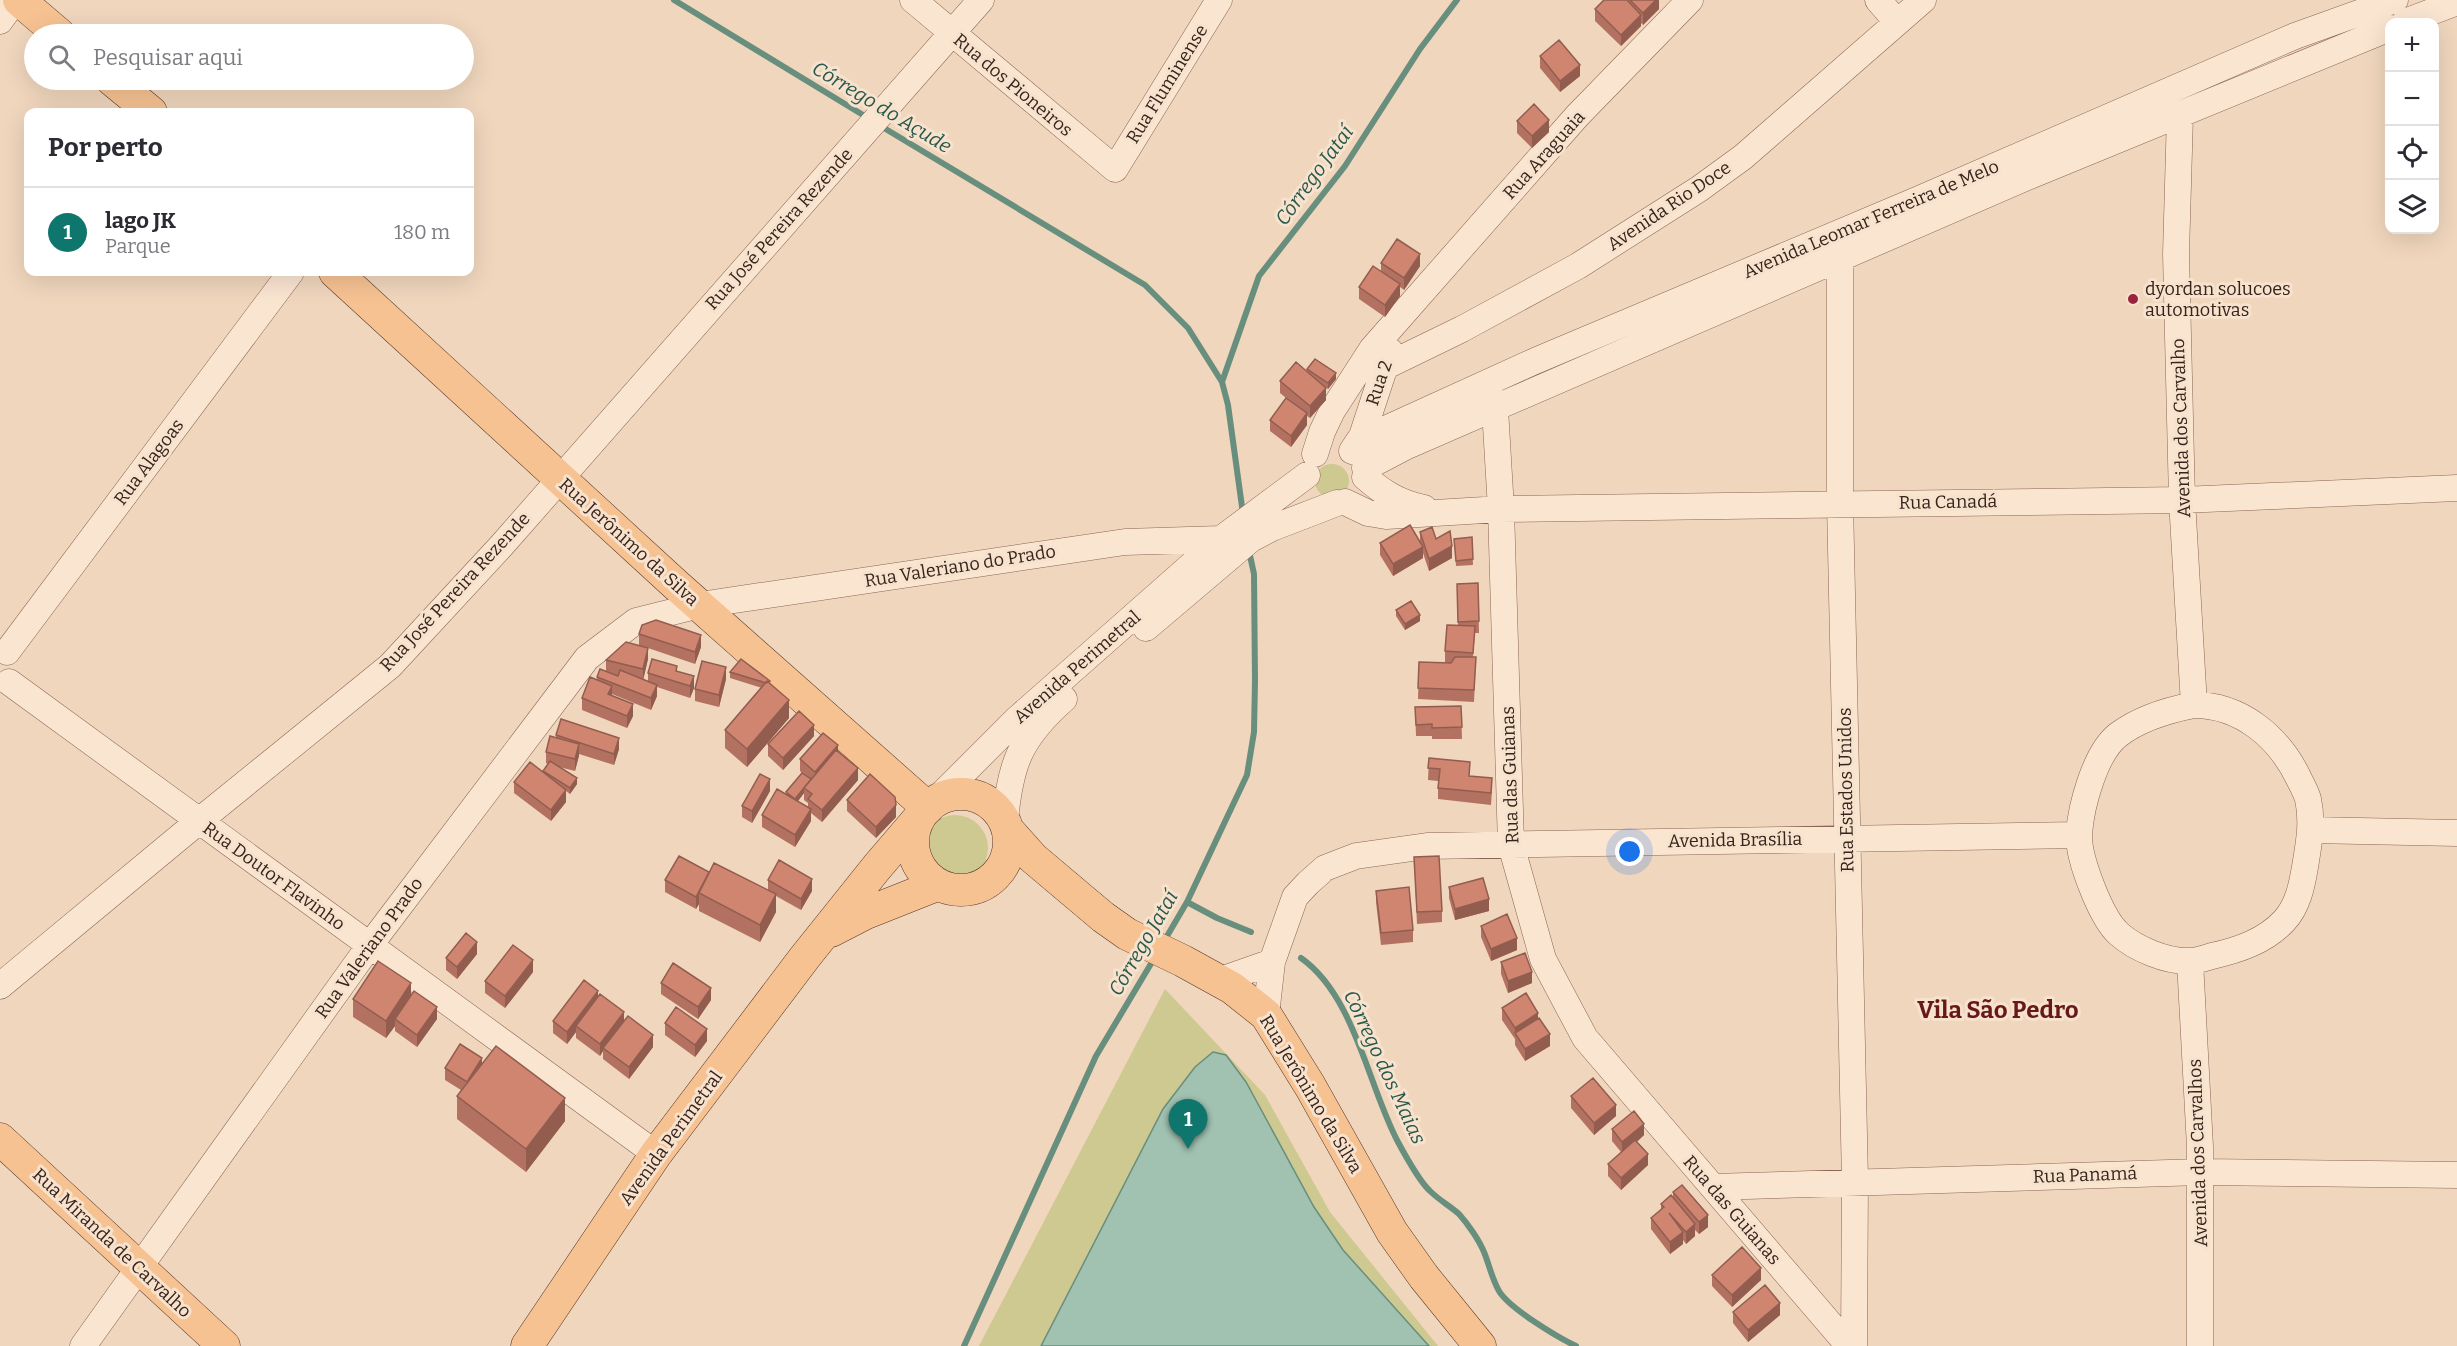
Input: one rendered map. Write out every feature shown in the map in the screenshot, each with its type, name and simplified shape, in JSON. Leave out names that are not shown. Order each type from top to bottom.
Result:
[{"type":"main road","points":[[17,0],[47,24]]},
{"type":"main road","points":[[124,90],[146,108]]},
{"type":"main road","name":"Rua Jerônimo da Silva","points":[[339,276],[926,810]]},
{"type":"main road","points":[[960,794],[975,796],[989,802],[1006,825],[1010,844],[1007,858],[1001,870],[991,881],[979,888],[965,891],[951,890],[937,885],[917,862],[913,848],[914,832],[926,810],[945,797],[960,794]]},
{"type":"main road","name":"Avenida Perimetral","points":[[527,1346],[656,1154],[822,935],[926,810]]},
{"type":"main road","name":"Rua Jerônimo da Silva","points":[[1006,825],[1033,858],[1067,889],[1127,934],[1184,961],[1256,1005],[1266,1015],[1310,1086],[1392,1232],[1424,1277],[1480,1346]]},
{"type":"main road","name":"Avenida Perimetral","points":[[822,935],[864,914],[937,885]]},
{"type":"main road","name":"Rua Miranda de Carvalho","points":[[0,1139],[224,1346]]},
{"type":"street","points":[[0,21],[17,0]]},
{"type":"street","name":"Rua dos Pioneiros","points":[[913,0],[1115,169]]},
{"type":"street","points":[[952,34],[981,0]]},
{"type":"street","name":"Rua Fluminense","points":[[1115,169],[1219,0]]},
{"type":"street","name":"Rua Araguaia","points":[[1311,465],[1332,411],[1372,350],[1577,116],[1690,0]]},
{"type":"street","points":[[1878,0],[1897,22]]},
{"type":"street","name":"Avenida Rio Doce","points":[[1384,367],[1462,329],[1578,266],[1699,189],[1743,157],[1923,0]]},
{"type":"street","name":"Avenida Leomar Ferreira de Melo","points":[[1359,462],[1407,446],[1495,409],[1835,248],[2295,36],[2395,0]]},
{"type":"street","points":[[2415,18],[2457,2]]},
{"type":"street","name":"Avenida Leomar Ferreira de Melo","points":[[1359,462],[1381,431],[1485,382],[2032,175],[2385,30]]},
{"type":"street","name":"Rua José Pereira Rezende","points":[[0,986],[199,820],[390,666],[502,545],[952,34]]},
{"type":"street","name":"Avenida dos Carvalho","points":[[2180,115],[2176,254],[2182,500],[2194,705]]},
{"type":"street","name":"Rua Estados Unidos","points":[[1835,248],[1855,1181],[1854,1346]]},
{"type":"street","name":"Rua Alagoas","points":[[4,650],[288,276]]},
{"type":"street","name":"Rua 2","points":[[1359,462],[1362,436],[1403,314]]},
{"type":"street","name":"Rua das Guianas","points":[[1485,382],[1495,409],[1501,509],[1511,845],[1543,959],[1586,1038],[1849,1346]]},
{"type":"street","points":[[1329,446],[1347,447],[1359,462],[1359,492],[1341,503],[1292,519],[1251,539],[1224,545],[1276,499],[1329,446]]},
{"type":"street","name":"Rua Canadá","points":[[1359,462],[1381,491],[1397,500],[1439,511]]},
{"type":"street","points":[[1311,465],[1308,484],[1319,498],[1341,503]]},
{"type":"street","name":"Rua Canadá","points":[[1341,503],[1368,513],[1386,516],[1501,509],[2182,500],[2457,488]]},
{"type":"street","name":"Rua Valeriano do Prado","points":[[700,605],[1125,542],[1224,545]]},
{"type":"street","name":"Avenida Perimetral","points":[[1006,825],[1007,795],[1015,761],[1026,739],[1048,713],[1139,623],[1224,545]]},
{"type":"street","name":"Rua Valeriano Prado","points":[[83,1346],[370,945],[587,658],[636,621],[700,605]]},
{"type":"street","name":"Avenida Perimetral","points":[[926,810],[1017,718],[1139,623]]},
{"type":"street","points":[[4,650],[14,660],[15,668],[5,685]]},
{"type":"street","name":"Rua Doutor Flavinho","points":[[5,685],[199,820],[656,1154]]},
{"type":"street","points":[[2194,705],[2209,705],[2248,719],[2273,739],[2292,764],[2308,797],[2312,830],[2301,892],[2286,920],[2265,936],[2242,948],[2190,961],[2160,957],[2119,934],[2102,912],[2084,860],[2079,835],[2090,781],[2102,754],[2118,736],[2163,713],[2194,705]]},
{"type":"street","points":[[2312,830],[2457,833]]},
{"type":"street","name":"Avenida Brasília","points":[[1266,1015],[1272,962],[1295,897],[1325,868],[1356,856],[1427,846],[2079,835]]},
{"type":"street","name":"Avenida dos Carvalhos","points":[[2190,961],[2201,1172],[2200,1346]]},
{"type":"street","points":[[1218,981],[1272,962]]},
{"type":"street","name":"Rua Panamá","points":[[1713,1187],[2201,1172],[2457,1175]]},
{"type":"shaded area","points":[[1332,464],[1344,469],[1349,481],[1344,493],[1332,498],[1320,493],[1315,481],[1320,469]]},
{"type":"shaded area","points":[[955,815],[968,818],[978,825],[985,835],[988,848],[985,861],[978,871],[968,878],[955,881],[942,878],[932,871],[925,861],[922,848],[925,835],[932,825],[942,818]]},
{"type":"shaded area","points":[[1165,989],[1265,1095],[1330,1212],[1438,1346],[979,1346]]},
{"type":"shaded area","points":[[1213,1052],[1226,1055],[1246,1082],[1314,1207],[1343,1250],[1429,1346],[1041,1346],[1163,1109],[1195,1067]]},
{"type":"building","points":[[1604,0],[1627,0],[1641,15],[1621,35],[1595,9]]},
{"type":"building","points":[[1630,0],[1656,0],[1643,13]]},
{"type":"building","points":[[1559,40],[1580,65],[1560,81],[1540,56]]},
{"type":"building","points":[[1534,104],[1549,120],[1532,136],[1517,121]]},
{"type":"building","points":[[1397,239],[1420,254],[1404,278],[1381,263]]},
{"type":"building","points":[[1373,266],[1400,284],[1385,305],[1359,287]]},
{"type":"building","points":[[1315,359],[1336,373],[1328,383],[1307,369]]},
{"type":"building","points":[[1296,362],[1326,388],[1310,406],[1280,381]]},
{"type":"building","points":[[1286,398],[1307,413],[1291,436],[1270,420]]},
{"type":"building","points":[[1410,525],[1423,547],[1393,564],[1380,543]]},
{"type":"building","points":[[1432,527],[1436,539],[1450,531],[1452,546],[1429,559],[1420,532]]},
{"type":"building","points":[[1472,537],[1473,559],[1456,561],[1454,539]]},
{"type":"building","points":[[1478,583],[1479,621],[1458,622],[1457,584]]},
{"type":"building","points":[[1411,601],[1420,615],[1405,624],[1396,610]]},
{"type":"building","points":[[656,620],[701,635],[695,652],[639,634],[642,625]]},
{"type":"building","points":[[1447,625],[1475,626],[1473,653],[1445,651]]},
{"type":"building","points":[[626,642],[648,648],[643,669],[606,660]]},
{"type":"building","points":[[1455,657],[1476,657],[1474,690],[1418,688],[1419,662],[1451,663]]},
{"type":"building","points":[[652,659],[677,666],[676,671],[694,676],[690,686],[648,673]]},
{"type":"building","points":[[741,659],[770,681],[766,683],[730,672]]},
{"type":"building","points":[[702,661],[726,667],[719,695],[695,689]]},
{"type":"building","points":[[600,669],[618,676],[620,670],[657,685],[651,698],[597,677]]},
{"type":"building","points":[[590,677],[612,686],[608,694],[633,704],[627,716],[582,698]]},
{"type":"building","points":[[767,681],[789,700],[747,749],[725,730]]},
{"type":"building","points":[[1461,706],[1462,727],[1432,728],[1432,724],[1416,725],[1415,707]]},
{"type":"building","points":[[799,711],[814,725],[783,758],[768,744]]},
{"type":"building","points":[[561,719],[619,738],[614,754],[556,735]]},
{"type":"building","points":[[823,733],[838,745],[815,772],[800,759]]},
{"type":"building","points":[[550,736],[579,744],[575,759],[546,752]]},
{"type":"building","points":[[836,750],[858,768],[822,810],[808,799],[812,794],[804,788]]},
{"type":"building","points":[[1429,758],[1470,762],[1469,776],[1492,778],[1491,793],[1438,788],[1440,769],[1428,768]]},
{"type":"building","points":[[550,761],[577,778],[570,788],[543,771]]},
{"type":"building","points":[[530,762],[566,790],[551,810],[514,782]]},
{"type":"building","points":[[802,773],[811,779],[795,799],[786,792]]},
{"type":"building","points":[[760,774],[770,779],[752,811],[742,806]]},
{"type":"building","points":[[870,774],[895,797],[896,805],[876,827],[847,800]]},
{"type":"building","points":[[777,789],[811,809],[795,835],[762,815]]},
{"type":"building","points":[[679,856],[709,872],[696,897],[665,880]]},
{"type":"building","points":[[1439,856],[1442,911],[1417,912],[1414,857]]},
{"type":"building","points":[[779,860],[812,879],[801,899],[768,880]]},
{"type":"building","points":[[714,863],[776,894],[760,925],[699,893]]},
{"type":"building","points":[[1483,878],[1489,899],[1455,909],[1449,887]]},
{"type":"building","points":[[1409,887],[1413,930],[1381,933],[1376,891]]},
{"type":"building","points":[[1507,914],[1517,938],[1491,949],[1481,926]]},
{"type":"building","points":[[466,933],[477,942],[457,967],[446,958]]},
{"type":"building","points":[[513,945],[533,960],[505,996],[485,981]]},
{"type":"building","points":[[1525,953],[1532,972],[1508,981],[1501,962]]},
{"type":"building","points":[[378,961],[411,983],[386,1021],[353,999]]},
{"type":"building","points":[[673,963],[711,988],[698,1007],[661,983]]},
{"type":"building","points":[[584,980],[598,991],[567,1032],[553,1021]]},
{"type":"building","points":[[414,991],[437,1007],[417,1035],[395,1019]]},
{"type":"building","points":[[1526,993],[1538,1013],[1515,1028],[1502,1008]]},
{"type":"building","points":[[600,994],[624,1012],[600,1044],[576,1026]]},
{"type":"building","points":[[676,1007],[707,1029],[695,1045],[665,1023]]},
{"type":"building","points":[[628,1016],[653,1035],[629,1067],[603,1048]]},
{"type":"building","points":[[1539,1018],[1550,1034],[1525,1049],[1515,1033]]},
{"type":"building","points":[[460,1044],[482,1058],[467,1082],[445,1068]]},
{"type":"building","points":[[496,1046],[565,1098],[526,1149],[457,1096]]},
{"type":"building","points":[[1593,1078],[1616,1105],[1594,1123],[1571,1096]]},
{"type":"building","points":[[1634,1111],[1644,1124],[1622,1142],[1612,1129]]},
{"type":"building","points":[[1635,1140],[1648,1154],[1621,1178],[1608,1164]]},
{"type":"building","points":[[1682,1185],[1708,1215],[1699,1222],[1673,1192]]},
{"type":"building","points":[[1671,1195],[1695,1224],[1686,1232],[1669,1213],[1683,1232],[1670,1242],[1651,1218],[1664,1207],[1661,1204]]},
{"type":"building","points":[[1742,1247],[1761,1268],[1732,1295],[1712,1275]]},
{"type":"building","points":[[1765,1285],[1780,1303],[1748,1330],[1733,1312]]},
{"type":"waterway","name":"Córrego do Açude","points":[[674,0],[868,118]]},
{"type":"waterway","name":"Córrego Jataí","points":[[1222,382],[1259,276],[1345,166],[1420,49],[1457,0]]},
{"type":"waterway","points":[[879,125],[1145,285],[1188,328],[1222,382],[1228,405],[1243,514]]},
{"type":"waterway","name":"Córrego Jataí","points":[[1163,943],[1187,902],[1247,775],[1254,732],[1255,681],[1254,574],[1249,551]]},
{"type":"waterway","name":"Córrego dos Maias","points":[[1187,902],[1251,932]]},
{"type":"waterway","name":"Córrego Jataí","points":[[964,1346],[1096,1056],[1155,957]]},
{"type":"waterway","name":"Córrego dos Maias","points":[[1301,958],[1335,995],[1348,1018],[1387,1120],[1408,1161],[1426,1187],[1459,1214],[1470,1227],[1482,1247],[1499,1291],[1523,1314],[1576,1346]]},
{"type":"place","name":"dyordan solucoes automotivas","points":[[2133,299]]},
{"type":"place","name":"lago JK","points":[[1188,1149]]},
{"type":"district","name":"Vila São Pedro","points":[[1998,1010]]}]
